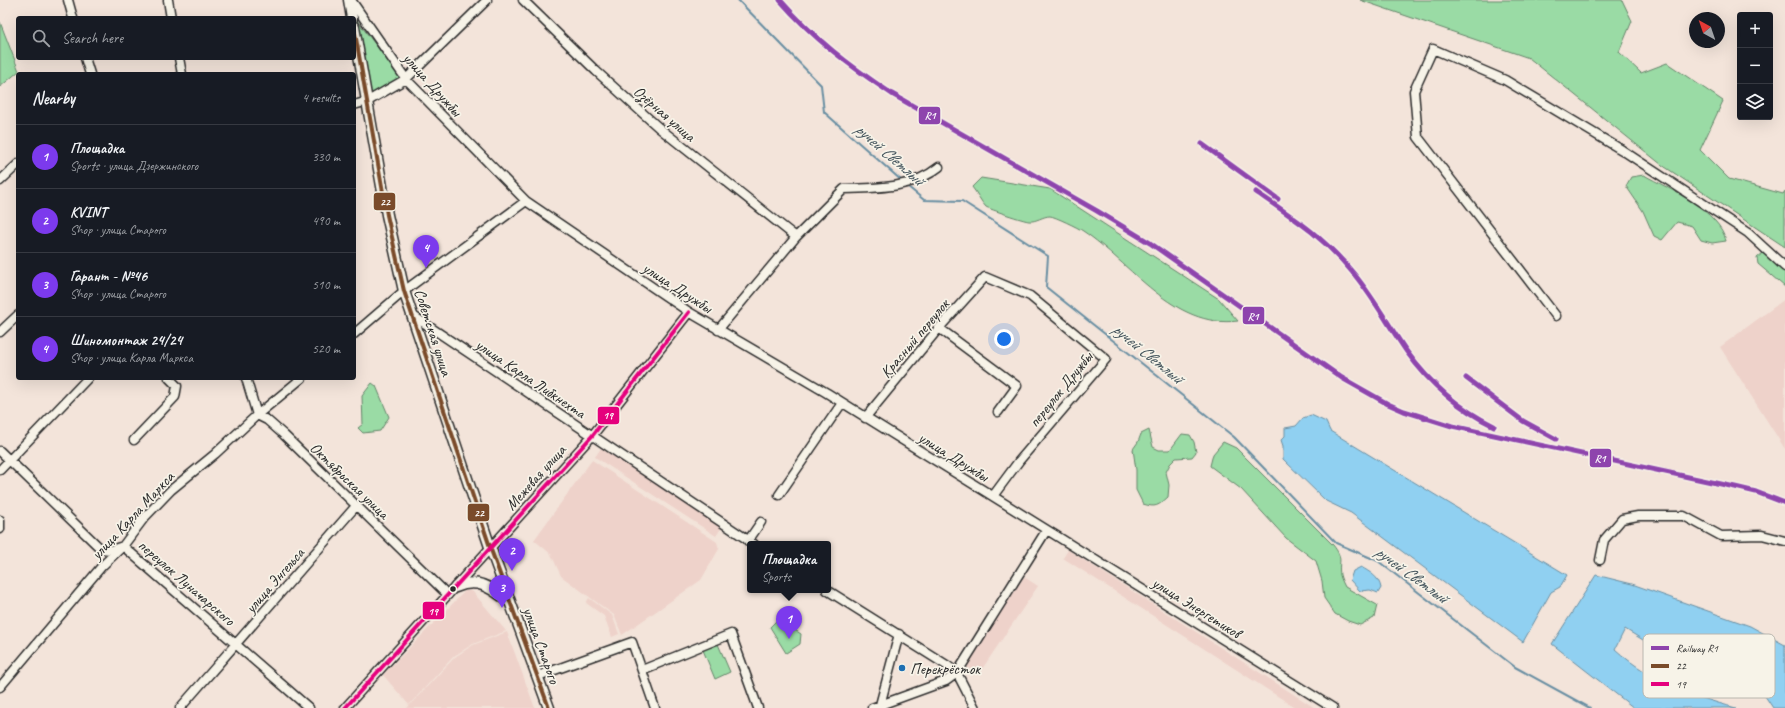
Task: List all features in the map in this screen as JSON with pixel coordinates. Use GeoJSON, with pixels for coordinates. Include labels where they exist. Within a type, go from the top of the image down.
{"type":"FeatureCollection","features":[{"type":"Feature","properties":{"kind":"street"},"geometry":{"type":"LineString","coordinates":[[68,0],[72,16]]}},
{"type":"Feature","properties":{"kind":"street"},"geometry":{"type":"LineString","coordinates":[[168,0],[171,16]]}},
{"type":"Feature","properties":{"kind":"street"},"geometry":{"type":"LineString","coordinates":[[350,0],[352,16]]}},
{"type":"Feature","properties":{"kind":"street","name":"улица Дружбы"},"geometry":{"type":"LineString","coordinates":[[350,0],[406,79],[526,201],[689,312],[842,403],[993,496],[1046,531]]}},
{"type":"Feature","properties":{"kind":"street"},"geometry":{"type":"LineString","coordinates":[[356,105],[368,102],[406,79],[487,0]]}},
{"type":"Feature","properties":{"kind":"street","name":"Озёрная улица"},"geometry":{"type":"LineString","coordinates":[[523,0],[596,71],[658,127],[796,237]]}},
{"type":"Feature","properties":{"kind":"street","name":"Советская улица"},"geometry":{"type":"LineString","coordinates":[[356,38],[387,215],[404,291],[490,547]]}},
{"type":"Feature","properties":{"kind":"street"},"geometry":{"type":"LineString","coordinates":[[1556,316],[1418,137],[1414,91],[1433,48],[1505,80],[1622,150],[1748,233],[1785,267]]}},
{"type":"Feature","properties":{"kind":"street"},"geometry":{"type":"LineString","coordinates":[[86,60],[89,72]]}},
{"type":"Feature","properties":{"kind":"street"},"geometry":{"type":"LineString","coordinates":[[179,60],[182,72]]}},
{"type":"Feature","properties":{"kind":"street"},"geometry":{"type":"LineString","coordinates":[[0,181],[16,166]]}},
{"type":"Feature","properties":{"kind":"street"},"geometry":{"type":"LineString","coordinates":[[718,330],[796,237],[844,189],[878,188],[899,185],[928,176],[939,167]]}},
{"type":"Feature","properties":{"kind":"street"},"geometry":{"type":"LineString","coordinates":[[356,332],[404,291],[526,201]]}},
{"type":"Feature","properties":{"kind":"street","name":"Красный переулок"},"geometry":{"type":"LineString","coordinates":[[866,418],[939,328],[985,277]]}},
{"type":"Feature","properties":{"kind":"street","name":"переулок Дружбы"},"geometry":{"type":"LineString","coordinates":[[985,277],[1030,296],[1106,359],[1019,460],[993,496]]}},
{"type":"Feature","properties":{"kind":"street","name":"Межевая улица"},"geometry":{"type":"LineString","coordinates":[[345,708],[592,436],[689,312]]}},
{"type":"Feature","properties":{"kind":"street","name":"улица Карла Либкнехта"},"geometry":{"type":"LineString","coordinates":[[412,315],[750,541]]}},
{"type":"Feature","properties":{"kind":"street"},"geometry":{"type":"LineString","coordinates":[[0,332],[16,317]]}},
{"type":"Feature","properties":{"kind":"street"},"geometry":{"type":"LineString","coordinates":[[939,328],[1017,386],[998,412]]}},
{"type":"Feature","properties":{"kind":"street"},"geometry":{"type":"LineString","coordinates":[[0,470],[86,380]]}},
{"type":"Feature","properties":{"kind":"street"},"geometry":{"type":"LineString","coordinates":[[134,440],[174,397],[177,386],[171,380]]}},
{"type":"Feature","properties":{"kind":"street"},"geometry":{"type":"LineString","coordinates":[[247,380],[257,415]]}},
{"type":"Feature","properties":{"kind":"street","name":"улица Карла Маркса"},"geometry":{"type":"LineString","coordinates":[[0,687],[102,566],[123,546],[144,518],[171,490],[215,454],[257,415],[300,380]]}},
{"type":"Feature","properties":{"kind":"street"},"geometry":{"type":"LineString","coordinates":[[779,495],[842,403]]}},
{"type":"Feature","properties":{"kind":"street","name":"Октябрьская улица"},"geometry":{"type":"LineString","coordinates":[[257,415],[266,420],[284,435],[448,595]]}},
{"type":"Feature","properties":{"kind":"street"},"geometry":{"type":"LineString","coordinates":[[0,451],[10,459],[101,549],[104,559],[102,566]]}},
{"type":"Feature","properties":{"kind":"street","name":"улица Энгельса"},"geometry":{"type":"LineString","coordinates":[[180,708],[356,506]]}},
{"type":"Feature","properties":{"kind":"street"},"geometry":{"type":"LineString","coordinates":[[1600,560],[1604,540],[1622,519],[1638,516],[1684,516],[1721,536],[1758,534],[1785,541]]}},
{"type":"Feature","properties":{"kind":"street"},"geometry":{"type":"LineString","coordinates":[[0,520],[0,529]]}},
{"type":"Feature","properties":{"kind":"street"},"geometry":{"type":"LineString","coordinates":[[752,541],[761,522]]}},
{"type":"Feature","properties":{"kind":"street"},"geometry":{"type":"LineString","coordinates":[[872,708],[881,706],[940,683],[957,674],[1046,531]]}},
{"type":"Feature","properties":{"kind":"street","name":"улица Энергетиков"},"geometry":{"type":"LineString","coordinates":[[1046,531],[1112,570],[1333,708]]}},
{"type":"Feature","properties":{"kind":"street","name":"переулок Луначарского"},"geometry":{"type":"LineString","coordinates":[[101,549],[111,550],[123,546],[309,708]]}},
{"type":"Feature","properties":{"kind":"street","name":"улица Старого"},"geometry":{"type":"LineString","coordinates":[[490,547],[550,708]]}},
{"type":"Feature","properties":{"kind":"street"},"geometry":{"type":"LineString","coordinates":[[456,586],[466,582],[476,582],[491,588],[510,602]]}},
{"type":"Feature","properties":{"kind":"street"},"geometry":{"type":"LineString","coordinates":[[831,592],[948,666],[957,674],[975,708]]}},
{"type":"Feature","properties":{"kind":"street"},"geometry":{"type":"LineString","coordinates":[[642,670],[731,634],[758,708]]}},
{"type":"Feature","properties":{"kind":"street"},"geometry":{"type":"LineString","coordinates":[[881,706],[898,634]]}},
{"type":"Feature","properties":{"kind":"street"},"geometry":{"type":"LineString","coordinates":[[538,676],[632,642],[655,708]]}},
{"type":"Feature","properties":{"kind":"shaded area"},"geometry":{"type":"Polygon","coordinates":[[[1785,299],[1785,449],[1720,347],[1785,299]]]}},
{"type":"Feature","properties":{"kind":"shaded area"},"geometry":{"type":"Polygon","coordinates":[[[601,448],[722,527],[716,536],[595,457],[601,448]]]}},
{"type":"Feature","properties":{"kind":"shaded area"},"geometry":{"type":"Polygon","coordinates":[[[592,460],[717,542],[719,549],[701,580],[622,635],[614,615],[561,576],[551,554],[534,540],[592,460]]]}},
{"type":"Feature","properties":{"kind":"shaded area"},"geometry":{"type":"Polygon","coordinates":[[[1068,550],[1315,708],[1296,708],[1063,558],[1068,550]]]}},
{"type":"Feature","properties":{"kind":"shaded area"},"geometry":{"type":"Polygon","coordinates":[[[1024,577],[1038,586],[978,675],[964,665],[1024,577]]]}},
{"type":"Feature","properties":{"kind":"shaded area"},"geometry":{"type":"Polygon","coordinates":[[[465,591],[472,591],[506,631],[473,644],[454,656],[409,705],[383,675],[465,591]]]}},
{"type":"Feature","properties":{"kind":"shaded area"},"geometry":{"type":"Polygon","coordinates":[[[589,598],[612,615],[619,634],[612,637],[604,616],[586,603],[589,598]]]}},
{"type":"Feature","properties":{"kind":"shaded area"},"geometry":{"type":"Polygon","coordinates":[[[507,632],[535,708],[407,708],[455,657],[473,645],[507,632]]]}},
{"type":"Feature","properties":{"kind":"green space"},"geometry":{"type":"Polygon","coordinates":[[[1360,0],[1622,0],[1632,21],[1619,52],[1641,73],[1667,63],[1723,101],[1700,150],[1729,179],[1783,194],[1785,191],[1785,247],[1662,165],[1529,58],[1360,0]]]}},
{"type":"Feature","properties":{"kind":"green space"},"geometry":{"type":"Polygon","coordinates":[[[357,20],[401,79],[371,96],[357,20]]]}},
{"type":"Feature","properties":{"kind":"green space"},"geometry":{"type":"Polygon","coordinates":[[[0,22],[19,71],[0,87],[0,22]]]}},
{"type":"Feature","properties":{"kind":"green space"},"geometry":{"type":"Polygon","coordinates":[[[1644,175],[1679,194],[1704,211],[1722,230],[1726,241],[1712,243],[1701,240],[1692,226],[1677,222],[1662,240],[1654,236],[1643,211],[1626,186],[1631,177],[1644,175]]]}},
{"type":"Feature","properties":{"kind":"green space"},"geometry":{"type":"Polygon","coordinates":[[[981,178],[1050,189],[1219,299],[1238,321],[1215,321],[1193,315],[1173,304],[1136,276],[1101,244],[1083,231],[1066,222],[1050,216],[1034,221],[1026,220],[986,207],[972,187],[981,178]]]}},
{"type":"Feature","properties":{"kind":"green space"},"geometry":{"type":"Polygon","coordinates":[[[1764,252],[1785,271],[1785,287],[1758,264],[1757,258],[1764,252]]]}},
{"type":"Feature","properties":{"kind":"green space"},"geometry":{"type":"Polygon","coordinates":[[[372,383],[376,386],[389,417],[380,431],[363,433],[358,428],[363,424],[362,396],[372,383]]]}},
{"type":"Feature","properties":{"kind":"green space"},"geometry":{"type":"Polygon","coordinates":[[[1149,430],[1153,447],[1159,450],[1170,450],[1182,434],[1190,435],[1194,442],[1196,452],[1192,457],[1176,458],[1170,464],[1166,472],[1169,485],[1168,497],[1154,506],[1143,504],[1136,490],[1136,470],[1133,449],[1141,434],[1149,430]]]}},
{"type":"Feature","properties":{"kind":"green space"},"geometry":{"type":"Polygon","coordinates":[[[1223,442],[1236,448],[1333,545],[1340,557],[1341,580],[1345,587],[1377,605],[1374,618],[1360,625],[1335,614],[1324,598],[1322,581],[1316,561],[1286,538],[1241,489],[1210,466],[1213,454],[1223,442]]]}},
{"type":"Feature","properties":{"kind":"green space"},"geometry":{"type":"Polygon","coordinates":[[[778,619],[801,634],[800,644],[786,653],[770,627],[778,619]]]}},
{"type":"Feature","properties":{"kind":"green space"},"geometry":{"type":"Polygon","coordinates":[[[718,644],[730,672],[715,679],[703,650],[718,644]]]}},
{"type":"Feature","properties":{"kind":"water"},"geometry":{"type":"Polygon","coordinates":[[[1311,415],[1326,422],[1330,431],[1567,575],[1560,587],[1551,592],[1523,642],[1351,513],[1326,501],[1283,459],[1283,446],[1281,440],[1285,436],[1285,428],[1296,426],[1303,418],[1311,415]]]}},
{"type":"Feature","properties":{"kind":"water"},"geometry":{"type":"Polygon","coordinates":[[[1361,567],[1371,573],[1380,584],[1381,588],[1378,593],[1370,590],[1360,591],[1350,580],[1353,571],[1361,567]]]}},
{"type":"Feature","properties":{"kind":"water"},"geometry":{"type":"Polygon","coordinates":[[[1596,575],[1632,584],[1750,626],[1765,634],[1643,634],[1643,640],[1625,629],[1615,649],[1643,671],[1643,698],[1703,698],[1736,708],[1634,708],[1552,644],[1596,575]]]}},
{"type":"Feature","properties":{"kind":"water"},"geometry":{"type":"Polygon","coordinates":[[[1775,640],[1785,645],[1785,708],[1773,708],[1766,698],[1775,698],[1775,640]]]}},
{"type":"Feature","properties":{"kind":"waterway","name":"ручей Светлый"},"geometry":{"type":"LineString","coordinates":[[738,0],[821,85],[824,112],[902,181]]}},
{"type":"Feature","properties":{"kind":"waterway","name":"ручей Светлый"},"geometry":{"type":"LineString","coordinates":[[907,186],[924,200],[962,201],[1048,256],[1046,287],[1234,437],[1336,543],[1378,561],[1515,667],[1590,708]]}},
{"type":"Feature","properties":{"kind":"rail line","name":"R1"},"geometry":{"type":"LineString","coordinates":[[780,0],[806,27],[833,51],[892,94],[1097,211],[1150,243],[1342,378],[1388,404],[1404,411],[1452,426],[1735,487],[1756,492],[1785,503]]}},
{"type":"Feature","properties":{"kind":"rail line","name":"R1"},"geometry":{"type":"LineString","coordinates":[[1202,144],[1278,199]]}},
{"type":"Feature","properties":{"kind":"rail line","name":"R1"},"geometry":{"type":"LineString","coordinates":[[1256,192],[1308,229],[1343,261],[1375,302],[1407,352],[1435,385],[1457,404],[1494,426]]}},
{"type":"Feature","properties":{"kind":"rail line","name":"R1"},"geometry":{"type":"LineString","coordinates":[[1466,378],[1523,421],[1556,439]]}},
{"type":"Feature","properties":{"kind":"transit line","name":"22"},"geometry":{"type":"LineString","coordinates":[[356,38],[387,215],[404,291],[490,547],[549,708]]}},
{"type":"Feature","properties":{"kind":"transit line","name":"19"},"geometry":{"type":"LineString","coordinates":[[345,708],[592,436],[689,312]]}},
{"type":"Feature","properties":{"kind":"place","name":"Шиномонтаж 24/24"},"geometry":{"type":"Point","coordinates":[426,268]}},
{"type":"Feature","properties":{"kind":"place","name":"KVINT"},"geometry":{"type":"Point","coordinates":[512,571]}},
{"type":"Feature","properties":{"kind":"place","name":"Гарант - №46"},"geometry":{"type":"Point","coordinates":[502,608]}},
{"type":"Feature","properties":{"kind":"place","name":"Площадка"},"geometry":{"type":"Point","coordinates":[789,639]}},
{"type":"Feature","properties":{"kind":"place","name":"Перекрёсток"},"geometry":{"type":"Point","coordinates":[902,668]}}]}
